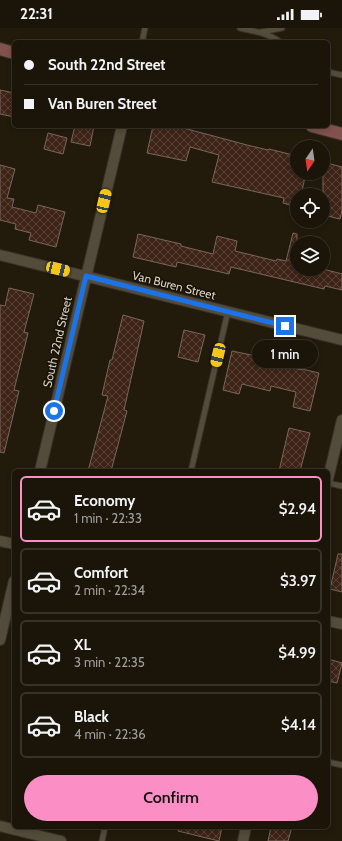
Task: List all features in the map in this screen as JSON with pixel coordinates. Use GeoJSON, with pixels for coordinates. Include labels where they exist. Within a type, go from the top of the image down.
{"type":"FeatureCollection","features":[{"type":"Feature","properties":{"kind":"street"},"geometry":{"type":"LineString","coordinates":[[0,49],[12,52]]}},
{"type":"Feature","properties":{"kind":"street","name":"South 22nd Street"},"geometry":{"type":"LineString","coordinates":[[40,469],[122,128]]}},
{"type":"Feature","properties":{"kind":"street"},"geometry":{"type":"LineString","coordinates":[[320,128],[342,134]]}},
{"type":"Feature","properties":{"kind":"street","name":"Van Buren Street"},"geometry":{"type":"LineString","coordinates":[[0,255],[342,340]]}},
{"type":"Feature","properties":{"kind":"street"},"geometry":{"type":"LineString","coordinates":[[330,471],[342,420]]}},
{"type":"Feature","properties":{"kind":"street"},"geometry":{"type":"LineString","coordinates":[[0,540],[12,543]]}},
{"type":"Feature","properties":{"kind":"street"},"geometry":{"type":"LineString","coordinates":[[0,640],[12,589]]}},
{"type":"Feature","properties":{"kind":"street"},"geometry":{"type":"LineString","coordinates":[[330,621],[342,624]]}},
{"type":"Feature","properties":{"kind":"street"},"geometry":{"type":"LineString","coordinates":[[0,826],[12,829]]}},
{"type":"Feature","properties":{"kind":"street"},"geometry":{"type":"LineString","coordinates":[[12,829],[61,841]]}},
{"type":"Feature","properties":{"kind":"street"},"geometry":{"type":"LineString","coordinates":[[243,841],[246,829]]}},
{"type":"Feature","properties":{"kind":"lane"},"geometry":{"type":"LineString","coordinates":[[142,40],[145,28]]}},
{"type":"Feature","properties":{"kind":"lane"},"geometry":{"type":"LineString","coordinates":[[240,28],[274,37],[278,40]]}},
{"type":"Feature","properties":{"kind":"lane"},"geometry":{"type":"LineString","coordinates":[[256,32],[282,28]]}},
{"type":"Feature","properties":{"kind":"lane"},"geometry":{"type":"LineString","coordinates":[[330,72],[342,75]]}},
{"type":"Feature","properties":{"kind":"lane"},"geometry":{"type":"LineString","coordinates":[[191,469],[228,311]]}},
{"type":"Feature","properties":{"kind":"lane"},"geometry":{"type":"LineString","coordinates":[[330,483],[342,486]]}},
{"type":"Feature","properties":{"kind":"lane"},"geometry":{"type":"LineString","coordinates":[[330,762],[342,765]]}},
{"type":"Feature","properties":{"kind":"lane"},"geometry":{"type":"LineString","coordinates":[[102,841],[105,829]]}},
{"type":"Feature","properties":{"kind":"building"},"geometry":{"type":"Polygon","coordinates":[[[0,90],[12,93],[12,117],[0,114],[0,90]]]}},
{"type":"Feature","properties":{"kind":"building"},"geometry":{"type":"Polygon","coordinates":[[[74,128],[94,128],[90,146],[71,142],[74,128]]]}},
{"type":"Feature","properties":{"kind":"building"},"geometry":{"type":"Polygon","coordinates":[[[153,128],[183,128],[247,145],[290,154],[290,180],[304,180],[303,188],[290,188],[290,205],[283,203],[284,198],[212,182],[219,155],[190,147],[186,161],[147,153],[153,128]]]}},
{"type":"Feature","properties":{"kind":"building"},"geometry":{"type":"Polygon","coordinates":[[[48,133],[67,138],[63,154],[44,149],[48,133]]]}},
{"type":"Feature","properties":{"kind":"building"},"geometry":{"type":"Polygon","coordinates":[[[330,164],[342,167],[342,211],[340,219],[330,217],[330,188],[323,188],[323,180],[330,180],[330,164]]]}},
{"type":"Feature","properties":{"kind":"building"},"geometry":{"type":"Polygon","coordinates":[[[0,165],[15,169],[7,198],[14,199],[12,207],[36,213],[38,205],[65,212],[56,247],[29,240],[31,233],[15,229],[16,224],[0,220],[0,165]]]}},
{"type":"Feature","properties":{"kind":"building"},"geometry":{"type":"Polygon","coordinates":[[[293,233],[297,234],[297,236],[292,236],[293,233]]]}},
{"type":"Feature","properties":{"kind":"building"},"geometry":{"type":"Polygon","coordinates":[[[138,234],[181,244],[181,246],[213,254],[217,236],[237,241],[235,251],[276,261],[277,259],[286,261],[290,245],[290,276],[330,276],[330,271],[342,274],[342,290],[325,286],[324,289],[231,267],[229,274],[177,262],[176,267],[133,257],[138,234]]]}},
{"type":"Feature","properties":{"kind":"building"},"geometry":{"type":"Polygon","coordinates":[[[9,288],[34,294],[24,332],[28,333],[14,390],[19,391],[4,453],[0,452],[0,305],[5,306],[9,288]]]}},
{"type":"Feature","properties":{"kind":"building"},"geometry":{"type":"Polygon","coordinates":[[[123,315],[144,321],[124,410],[127,411],[112,469],[89,469],[108,396],[102,395],[110,360],[112,360],[123,315]]]}},
{"type":"Feature","properties":{"kind":"building"},"geometry":{"type":"Polygon","coordinates":[[[184,330],[205,335],[198,362],[178,357],[184,330]]]}},
{"type":"Feature","properties":{"kind":"building"},"geometry":{"type":"Polygon","coordinates":[[[232,351],[256,356],[255,359],[319,373],[310,411],[293,407],[296,392],[271,386],[270,391],[242,384],[239,394],[223,390],[232,351]]]}},
{"type":"Feature","properties":{"kind":"building"},"geometry":{"type":"Polygon","coordinates":[[[289,428],[310,433],[301,469],[279,469],[289,428]]]}},
{"type":"Feature","properties":{"kind":"building"},"geometry":{"type":"Polygon","coordinates":[[[338,554],[342,554],[342,592],[330,589],[338,554]]]}},
{"type":"Feature","properties":{"kind":"building"},"geometry":{"type":"Polygon","coordinates":[[[330,660],[342,663],[337,683],[330,681],[330,660]]]}},
{"type":"Feature","properties":{"kind":"building"},"geometry":{"type":"Polygon","coordinates":[[[178,829],[222,829],[219,841],[178,831],[178,829]]]}},
{"type":"Feature","properties":{"kind":"building"},"geometry":{"type":"Polygon","coordinates":[[[271,829],[291,829],[288,841],[268,841],[271,829]]]}},
{"type":"Feature","properties":{"kind":"route"},"geometry":{"type":"LineString","coordinates":[[54,411],[86,276],[285,326]]}}]}
